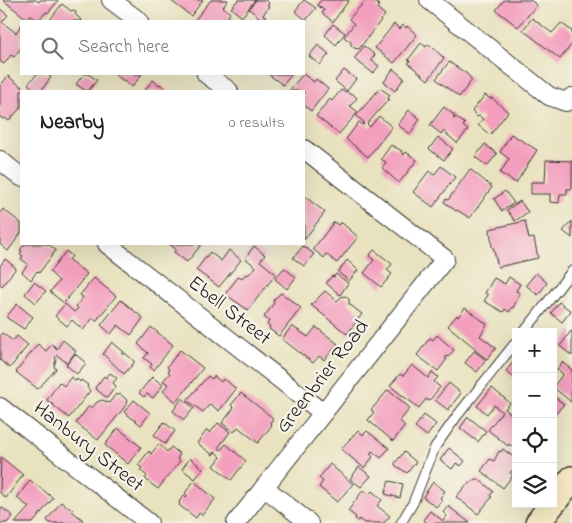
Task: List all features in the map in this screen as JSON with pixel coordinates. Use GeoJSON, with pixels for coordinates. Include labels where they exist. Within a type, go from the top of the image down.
{"type":"FeatureCollection","features":[{"type":"Feature","properties":{"kind":"main road"},"geometry":{"type":"LineString","coordinates":[[557,499],[572,480]]}},
{"type":"Feature","properties":{"kind":"main road"},"geometry":{"type":"LineString","coordinates":[[538,523],[550,508]]}},
{"type":"Feature","properties":{"kind":"street"},"geometry":{"type":"LineString","coordinates":[[111,0],[138,20]]}},
{"type":"Feature","properties":{"kind":"street"},"geometry":{"type":"LineString","coordinates":[[429,0],[549,96],[569,100]]}},
{"type":"Feature","properties":{"kind":"street"},"geometry":{"type":"LineString","coordinates":[[207,75],[228,90]]}},
{"type":"Feature","properties":{"kind":"street","name":"Greenbrier Road"},"geometry":{"type":"LineString","coordinates":[[236,523],[445,259],[305,150]]}},
{"type":"Feature","properties":{"kind":"street"},"geometry":{"type":"LineString","coordinates":[[0,160],[20,175]]}},
{"type":"Feature","properties":{"kind":"street","name":"Ebell Street"},"geometry":{"type":"LineString","coordinates":[[108,245],[323,413]]}},
{"type":"Feature","properties":{"kind":"street","name":"Hanbury Street"},"geometry":{"type":"LineString","coordinates":[[0,407],[149,523]]}},
{"type":"Feature","properties":{"kind":"street"},"geometry":{"type":"LineString","coordinates":[[264,488],[309,523]]}},
{"type":"Feature","properties":{"kind":"lane"},"geometry":{"type":"LineString","coordinates":[[527,328],[572,271]]}},
{"type":"Feature","properties":{"kind":"lane"},"geometry":{"type":"LineString","coordinates":[[401,523],[413,503],[435,447],[512,347]]}},
{"type":"Feature","properties":{"kind":"building"},"geometry":{"type":"Polygon","coordinates":[[[3,0],[58,1],[39,20],[30,15],[27,19],[3,0]]]}},
{"type":"Feature","properties":{"kind":"building"},"geometry":{"type":"Polygon","coordinates":[[[170,0],[203,0],[191,16],[170,0]]]}},
{"type":"Feature","properties":{"kind":"building"},"geometry":{"type":"Polygon","coordinates":[[[211,0],[228,0],[223,7],[230,13],[228,16],[233,20],[195,20],[211,0]]]}},
{"type":"Feature","properties":{"kind":"building"},"geometry":{"type":"Polygon","coordinates":[[[238,0],[255,0],[242,17],[231,8],[238,0]]]}},
{"type":"Feature","properties":{"kind":"building"},"geometry":{"type":"Polygon","coordinates":[[[256,0],[265,0],[269,3],[267,5],[269,6],[263,15],[270,20],[257,20],[259,17],[249,9],[256,0]]]}},
{"type":"Feature","properties":{"kind":"building"},"geometry":{"type":"Polygon","coordinates":[[[304,0],[316,8],[306,20],[295,11],[304,0]]]}},
{"type":"Feature","properties":{"kind":"building"},"geometry":{"type":"Polygon","coordinates":[[[321,0],[349,0],[333,22],[322,13],[324,10],[317,5],[321,0]]]}},
{"type":"Feature","properties":{"kind":"building"},"geometry":{"type":"Polygon","coordinates":[[[366,0],[372,0],[379,5],[377,8],[385,15],[359,49],[354,48],[351,42],[344,37],[354,24],[349,19],[366,0]]]}},
{"type":"Feature","properties":{"kind":"building"},"geometry":{"type":"Polygon","coordinates":[[[504,0],[530,0],[537,5],[518,27],[496,10],[504,0]]]}},
{"type":"Feature","properties":{"kind":"building"},"geometry":{"type":"Polygon","coordinates":[[[62,4],[71,11],[76,12],[75,14],[81,20],[50,20],[62,4]]]}},
{"type":"Feature","properties":{"kind":"building"},"geometry":{"type":"Polygon","coordinates":[[[0,9],[8,15],[2,22],[16,33],[20,27],[20,49],[14,57],[11,55],[4,64],[0,61],[0,9]]]}},
{"type":"Feature","properties":{"kind":"building"},"geometry":{"type":"Polygon","coordinates":[[[532,18],[552,33],[561,23],[572,31],[572,44],[560,59],[523,30],[532,18]]]}},
{"type":"Feature","properties":{"kind":"building"},"geometry":{"type":"Polygon","coordinates":[[[333,24],[345,33],[336,45],[325,35],[333,24]]]}},
{"type":"Feature","properties":{"kind":"building"},"geometry":{"type":"Polygon","coordinates":[[[394,24],[400,29],[403,25],[406,28],[407,26],[417,35],[394,63],[375,48],[394,24]]]}},
{"type":"Feature","properties":{"kind":"building"},"geometry":{"type":"Polygon","coordinates":[[[421,43],[426,47],[430,45],[444,58],[428,80],[408,63],[410,61],[408,60],[421,43]]]}},
{"type":"Feature","properties":{"kind":"building"},"geometry":{"type":"Polygon","coordinates":[[[318,45],[329,54],[320,65],[309,56],[318,45]]]}},
{"type":"Feature","properties":{"kind":"building"},"geometry":{"type":"Polygon","coordinates":[[[364,46],[375,55],[371,60],[379,66],[373,73],[354,59],[364,46]]]}},
{"type":"Feature","properties":{"kind":"building"},"geometry":{"type":"Polygon","coordinates":[[[449,62],[467,74],[472,80],[459,97],[436,79],[449,62]]]}},
{"type":"Feature","properties":{"kind":"building"},"geometry":{"type":"Polygon","coordinates":[[[393,69],[404,78],[395,91],[384,82],[393,69]]]}},
{"type":"Feature","properties":{"kind":"building"},"geometry":{"type":"Polygon","coordinates":[[[344,70],[356,79],[347,91],[335,81],[344,70]]]}},
{"type":"Feature","properties":{"kind":"building"},"geometry":{"type":"Polygon","coordinates":[[[36,75],[48,75],[51,77],[42,90],[35,90],[28,84],[36,75]]]}},
{"type":"Feature","properties":{"kind":"building"},"geometry":{"type":"Polygon","coordinates":[[[83,75],[90,75],[97,80],[89,90],[85,90],[76,84],[83,75]]]}},
{"type":"Feature","properties":{"kind":"building"},"geometry":{"type":"Polygon","coordinates":[[[115,75],[141,75],[132,87],[115,75]]]}},
{"type":"Feature","properties":{"kind":"building"},"geometry":{"type":"Polygon","coordinates":[[[269,75],[291,75],[283,85],[269,75]]]}},
{"type":"Feature","properties":{"kind":"building"},"geometry":{"type":"Polygon","coordinates":[[[302,75],[314,82],[316,79],[328,89],[311,111],[305,106],[305,90],[290,90],[302,75]]]}},
{"type":"Feature","properties":{"kind":"building"},"geometry":{"type":"Polygon","coordinates":[[[8,76],[26,90],[20,90],[20,108],[9,121],[0,117],[0,86],[8,76]]]}},
{"type":"Feature","properties":{"kind":"building"},"geometry":{"type":"Polygon","coordinates":[[[153,80],[167,90],[145,90],[153,80]]]}},
{"type":"Feature","properties":{"kind":"building"},"geometry":{"type":"Polygon","coordinates":[[[380,88],[390,95],[389,99],[367,124],[370,127],[379,116],[392,127],[368,157],[346,139],[359,122],[363,125],[364,122],[356,116],[380,88]]]}},
{"type":"Feature","properties":{"kind":"building"},"geometry":{"type":"Polygon","coordinates":[[[341,90],[351,95],[352,93],[357,98],[350,106],[358,112],[339,134],[316,116],[330,99],[332,101],[341,90]]]}},
{"type":"Feature","properties":{"kind":"building"},"geometry":{"type":"Polygon","coordinates":[[[485,95],[492,98],[508,112],[490,135],[478,125],[483,119],[479,116],[477,117],[472,111],[485,95]]]}},
{"type":"Feature","properties":{"kind":"building"},"geometry":{"type":"Polygon","coordinates":[[[444,107],[455,116],[454,119],[456,117],[465,124],[463,126],[468,130],[457,143],[443,131],[441,134],[430,125],[444,107]]]}},
{"type":"Feature","properties":{"kind":"building"},"geometry":{"type":"Polygon","coordinates":[[[409,110],[420,119],[410,134],[398,125],[409,110]]]}},
{"type":"Feature","properties":{"kind":"building"},"geometry":{"type":"Polygon","coordinates":[[[511,134],[537,150],[516,183],[500,173],[509,159],[500,152],[511,134]]]}},
{"type":"Feature","properties":{"kind":"building"},"geometry":{"type":"Polygon","coordinates":[[[438,137],[453,149],[444,160],[429,149],[438,137]]]}},
{"type":"Feature","properties":{"kind":"building"},"geometry":{"type":"Polygon","coordinates":[[[485,144],[497,154],[487,166],[475,157],[485,144]]]}},
{"type":"Feature","properties":{"kind":"building"},"geometry":{"type":"Polygon","coordinates":[[[391,145],[402,151],[404,155],[406,152],[417,160],[399,183],[382,168],[386,162],[381,159],[391,145]]]}},
{"type":"Feature","properties":{"kind":"building"},"geometry":{"type":"Polygon","coordinates":[[[546,160],[572,161],[572,189],[567,189],[567,194],[560,194],[559,203],[550,202],[550,194],[531,194],[531,182],[545,182],[546,160]]]}},
{"type":"Feature","properties":{"kind":"building"},"geometry":{"type":"Polygon","coordinates":[[[441,166],[455,177],[433,207],[413,192],[429,171],[434,175],[441,166]]]}},
{"type":"Feature","properties":{"kind":"building"},"geometry":{"type":"Polygon","coordinates":[[[470,169],[492,187],[470,218],[444,202],[446,199],[448,200],[470,169]]]}},
{"type":"Feature","properties":{"kind":"building"},"geometry":{"type":"Polygon","coordinates":[[[505,191],[514,203],[502,211],[494,199],[505,191]]]}},
{"type":"Feature","properties":{"kind":"building"},"geometry":{"type":"Polygon","coordinates":[[[305,197],[325,212],[305,239],[305,197]]]}},
{"type":"Feature","properties":{"kind":"building"},"geometry":{"type":"Polygon","coordinates":[[[520,201],[528,212],[515,221],[507,210],[520,201]]]}},
{"type":"Feature","properties":{"kind":"building"},"geometry":{"type":"Polygon","coordinates":[[[3,209],[20,222],[20,234],[8,251],[0,244],[0,213],[3,209]]]}},
{"type":"Feature","properties":{"kind":"building"},"geometry":{"type":"Polygon","coordinates":[[[525,221],[529,239],[534,238],[538,258],[498,267],[492,247],[490,229],[525,221]]]}},
{"type":"Feature","properties":{"kind":"building"},"geometry":{"type":"Polygon","coordinates":[[[572,221],[572,238],[563,231],[572,221]]]}},
{"type":"Feature","properties":{"kind":"building"},"geometry":{"type":"Polygon","coordinates":[[[334,222],[338,225],[342,223],[358,237],[337,263],[326,254],[324,258],[313,249],[334,222]]]}},
{"type":"Feature","properties":{"kind":"building"},"geometry":{"type":"Polygon","coordinates":[[[24,245],[49,245],[56,250],[39,273],[37,271],[31,280],[22,272],[28,264],[21,259],[23,256],[20,254],[22,251],[20,250],[24,245]]]}},
{"type":"Feature","properties":{"kind":"building"},"geometry":{"type":"Polygon","coordinates":[[[170,245],[201,245],[187,262],[174,252],[176,249],[170,245]]]}},
{"type":"Feature","properties":{"kind":"building"},"geometry":{"type":"Polygon","coordinates":[[[254,246],[265,255],[260,261],[276,274],[248,310],[225,294],[239,276],[242,278],[246,274],[248,275],[256,267],[245,258],[254,246]]]}},
{"type":"Feature","properties":{"kind":"building"},"geometry":{"type":"Polygon","coordinates":[[[303,246],[314,254],[304,266],[293,258],[303,246]]]}},
{"type":"Feature","properties":{"kind":"building"},"geometry":{"type":"Polygon","coordinates":[[[229,250],[241,260],[219,287],[196,270],[210,252],[221,261],[229,250]]]}},
{"type":"Feature","properties":{"kind":"building"},"geometry":{"type":"Polygon","coordinates":[[[374,250],[392,264],[387,270],[392,274],[381,287],[364,273],[374,260],[369,256],[374,250]]]}},
{"type":"Feature","properties":{"kind":"building"},"geometry":{"type":"Polygon","coordinates":[[[66,251],[72,256],[69,260],[87,274],[64,303],[50,292],[59,281],[50,272],[66,251]]]}},
{"type":"Feature","properties":{"kind":"building"},"geometry":{"type":"Polygon","coordinates":[[[5,259],[16,268],[2,286],[0,284],[0,266],[5,259]]]}},
{"type":"Feature","properties":{"kind":"building"},"geometry":{"type":"Polygon","coordinates":[[[347,260],[358,270],[349,281],[338,272],[347,260]]]}},
{"type":"Feature","properties":{"kind":"building"},"geometry":{"type":"Polygon","coordinates":[[[284,268],[296,277],[287,289],[275,279],[284,268]]]}},
{"type":"Feature","properties":{"kind":"building"},"geometry":{"type":"Polygon","coordinates":[[[536,273],[547,283],[538,295],[526,285],[536,273]]]}},
{"type":"Feature","properties":{"kind":"building"},"geometry":{"type":"Polygon","coordinates":[[[336,274],[348,283],[340,295],[326,283],[336,274]]]}},
{"type":"Feature","properties":{"kind":"building"},"geometry":{"type":"Polygon","coordinates":[[[509,277],[520,284],[516,291],[520,293],[513,308],[509,312],[505,309],[503,312],[484,301],[488,295],[485,293],[494,278],[505,284],[509,277]]]}},
{"type":"Feature","properties":{"kind":"building"},"geometry":{"type":"Polygon","coordinates":[[[94,278],[116,296],[96,321],[93,318],[83,330],[72,320],[67,326],[55,316],[65,304],[74,312],[83,297],[80,295],[94,278]]]}},
{"type":"Feature","properties":{"kind":"building"},"geometry":{"type":"Polygon","coordinates":[[[34,282],[46,291],[36,303],[25,294],[34,282]]]}},
{"type":"Feature","properties":{"kind":"building"},"geometry":{"type":"Polygon","coordinates":[[[325,291],[337,301],[345,296],[349,299],[349,304],[362,314],[347,334],[311,305],[325,291]]]}},
{"type":"Feature","properties":{"kind":"building"},"geometry":{"type":"Polygon","coordinates":[[[281,293],[301,308],[279,336],[269,329],[270,327],[267,325],[269,321],[264,317],[274,303],[273,300],[281,293]]]}},
{"type":"Feature","properties":{"kind":"building"},"geometry":{"type":"Polygon","coordinates":[[[121,300],[143,318],[131,335],[118,325],[111,334],[101,325],[121,300]]]}},
{"type":"Feature","properties":{"kind":"building"},"geometry":{"type":"Polygon","coordinates":[[[559,302],[571,311],[562,322],[551,313],[559,302]]]}},
{"type":"Feature","properties":{"kind":"building"},"geometry":{"type":"Polygon","coordinates":[[[17,304],[33,317],[24,329],[7,318],[17,304]]]}},
{"type":"Feature","properties":{"kind":"building"},"geometry":{"type":"Polygon","coordinates":[[[465,308],[487,324],[480,336],[496,348],[487,359],[448,326],[465,308]]]}},
{"type":"Feature","properties":{"kind":"building"},"geometry":{"type":"Polygon","coordinates":[[[292,326],[308,337],[316,327],[338,344],[324,360],[319,356],[313,363],[282,339],[292,326]]]}},
{"type":"Feature","properties":{"kind":"building"},"geometry":{"type":"Polygon","coordinates":[[[151,327],[173,345],[154,370],[150,367],[152,364],[144,358],[148,353],[138,344],[151,327]]]}},
{"type":"Feature","properties":{"kind":"building"},"geometry":{"type":"Polygon","coordinates":[[[572,332],[572,356],[560,346],[572,332]]]}},
{"type":"Feature","properties":{"kind":"building"},"geometry":{"type":"Polygon","coordinates":[[[2,333],[13,341],[17,336],[28,345],[10,368],[0,360],[0,335],[2,333]]]}},
{"type":"Feature","properties":{"kind":"building"},"geometry":{"type":"Polygon","coordinates":[[[437,335],[454,350],[445,358],[447,359],[438,371],[417,355],[429,339],[433,340],[437,335]]]}},
{"type":"Feature","properties":{"kind":"building"},"geometry":{"type":"Polygon","coordinates":[[[63,340],[76,351],[67,363],[57,355],[55,357],[54,367],[56,369],[38,389],[16,372],[38,344],[46,351],[52,344],[57,349],[63,340]]]}},
{"type":"Feature","properties":{"kind":"building"},"geometry":{"type":"Polygon","coordinates":[[[112,342],[124,352],[123,355],[125,353],[134,361],[124,374],[103,354],[112,342]]]}},
{"type":"Feature","properties":{"kind":"building"},"geometry":{"type":"Polygon","coordinates":[[[180,350],[203,368],[176,402],[163,391],[168,384],[163,381],[170,373],[167,367],[180,350]]]}},
{"type":"Feature","properties":{"kind":"building"},"geometry":{"type":"Polygon","coordinates":[[[474,351],[486,360],[477,372],[465,363],[474,351]]]}},
{"type":"Feature","properties":{"kind":"building"},"geometry":{"type":"Polygon","coordinates":[[[75,354],[86,363],[77,374],[66,365],[75,354]]]}},
{"type":"Feature","properties":{"kind":"building"},"geometry":{"type":"Polygon","coordinates":[[[562,362],[572,370],[571,402],[557,390],[557,382],[563,374],[557,369],[562,362]]]}},
{"type":"Feature","properties":{"kind":"building"},"geometry":{"type":"Polygon","coordinates":[[[512,364],[512,376],[506,371],[512,364]]]}},
{"type":"Feature","properties":{"kind":"building"},"geometry":{"type":"Polygon","coordinates":[[[412,365],[428,378],[432,372],[438,377],[434,382],[440,387],[429,401],[426,399],[419,408],[390,386],[400,374],[403,376],[412,365]]]}},
{"type":"Feature","properties":{"kind":"building"},"geometry":{"type":"Polygon","coordinates":[[[110,373],[117,378],[113,383],[116,386],[107,398],[95,388],[104,376],[106,378],[110,373]]]}},
{"type":"Feature","properties":{"kind":"building"},"geometry":{"type":"Polygon","coordinates":[[[208,376],[212,379],[214,376],[221,382],[223,379],[236,389],[219,411],[210,404],[203,412],[187,400],[208,376]]]}},
{"type":"Feature","properties":{"kind":"building"},"geometry":{"type":"Polygon","coordinates":[[[71,377],[76,381],[77,379],[80,382],[81,380],[88,385],[87,387],[90,391],[69,418],[47,400],[59,382],[64,386],[71,377]]]}},
{"type":"Feature","properties":{"kind":"building"},"geometry":{"type":"Polygon","coordinates":[[[152,377],[163,385],[153,398],[147,394],[144,397],[139,393],[152,377]]]}},
{"type":"Feature","properties":{"kind":"building"},"geometry":{"type":"Polygon","coordinates":[[[449,383],[461,393],[448,410],[435,400],[449,383]]]}},
{"type":"Feature","properties":{"kind":"building"},"geometry":{"type":"Polygon","coordinates":[[[492,388],[510,403],[505,409],[512,415],[512,446],[509,444],[508,446],[488,430],[502,412],[494,405],[487,414],[477,406],[492,388]]]}},
{"type":"Feature","properties":{"kind":"building"},"geometry":{"type":"Polygon","coordinates":[[[388,390],[410,408],[400,421],[405,426],[393,441],[368,420],[374,412],[371,410],[388,390]]]}},
{"type":"Feature","properties":{"kind":"building"},"geometry":{"type":"Polygon","coordinates":[[[241,393],[273,418],[270,423],[272,425],[258,443],[238,427],[234,432],[222,423],[234,408],[231,405],[241,393]]]}},
{"type":"Feature","properties":{"kind":"building"},"geometry":{"type":"Polygon","coordinates":[[[116,394],[118,396],[120,394],[127,400],[127,404],[98,440],[76,423],[89,406],[92,408],[97,402],[102,400],[109,403],[116,394]]]}},
{"type":"Feature","properties":{"kind":"building"},"geometry":{"type":"Polygon","coordinates":[[[182,398],[194,408],[184,420],[173,411],[182,398]]]}},
{"type":"Feature","properties":{"kind":"building"},"geometry":{"type":"Polygon","coordinates":[[[557,399],[564,404],[557,412],[557,399]]]}},
{"type":"Feature","properties":{"kind":"building"},"geometry":{"type":"Polygon","coordinates":[[[134,400],[150,413],[141,425],[124,412],[134,400]]]}},
{"type":"Feature","properties":{"kind":"building"},"geometry":{"type":"Polygon","coordinates":[[[424,415],[436,424],[427,436],[415,427],[424,415]]]}},
{"type":"Feature","properties":{"kind":"building"},"geometry":{"type":"Polygon","coordinates":[[[468,417],[486,431],[478,442],[460,428],[468,417]]]}},
{"type":"Feature","properties":{"kind":"building"},"geometry":{"type":"Polygon","coordinates":[[[164,422],[175,431],[165,444],[154,435],[164,422]]]}},
{"type":"Feature","properties":{"kind":"building"},"geometry":{"type":"Polygon","coordinates":[[[218,423],[230,432],[218,448],[221,450],[226,444],[246,461],[231,480],[214,466],[221,457],[215,452],[213,455],[197,443],[207,430],[210,433],[218,423]]]}},
{"type":"Feature","properties":{"kind":"building"},"geometry":{"type":"Polygon","coordinates":[[[118,428],[141,447],[128,464],[105,445],[118,428]]]}},
{"type":"Feature","properties":{"kind":"building"},"geometry":{"type":"Polygon","coordinates":[[[358,430],[363,435],[367,431],[389,448],[381,458],[372,451],[370,454],[373,457],[364,468],[341,449],[358,430]]]}},
{"type":"Feature","properties":{"kind":"building"},"geometry":{"type":"Polygon","coordinates":[[[159,444],[167,452],[171,447],[180,454],[177,459],[180,461],[158,489],[145,479],[147,476],[140,470],[142,468],[138,465],[149,451],[151,454],[159,444]]]}},
{"type":"Feature","properties":{"kind":"building"},"geometry":{"type":"Polygon","coordinates":[[[449,448],[465,461],[461,466],[456,463],[452,469],[440,460],[449,448]]]}},
{"type":"Feature","properties":{"kind":"building"},"geometry":{"type":"Polygon","coordinates":[[[503,449],[512,456],[512,471],[510,473],[512,476],[503,488],[481,471],[490,459],[494,461],[499,451],[501,452],[503,449]]]}},
{"type":"Feature","properties":{"kind":"building"},"geometry":{"type":"Polygon","coordinates":[[[404,452],[416,462],[407,473],[395,465],[404,452]]]}},
{"type":"Feature","properties":{"kind":"building"},"geometry":{"type":"Polygon","coordinates":[[[1,457],[23,475],[6,498],[0,493],[1,457]]]}},
{"type":"Feature","properties":{"kind":"building"},"geometry":{"type":"Polygon","coordinates":[[[190,458],[203,469],[195,479],[182,469],[190,458]]]}},
{"type":"Feature","properties":{"kind":"building"},"geometry":{"type":"Polygon","coordinates":[[[330,464],[353,484],[337,502],[319,487],[323,481],[319,478],[330,464]]]}},
{"type":"Feature","properties":{"kind":"building"},"geometry":{"type":"Polygon","coordinates":[[[359,467],[371,476],[361,487],[350,479],[359,467]]]}},
{"type":"Feature","properties":{"kind":"building"},"geometry":{"type":"Polygon","coordinates":[[[477,478],[493,491],[490,496],[492,497],[478,514],[456,497],[468,483],[470,484],[477,478]]]}},
{"type":"Feature","properties":{"kind":"building"},"geometry":{"type":"Polygon","coordinates":[[[30,480],[53,498],[33,523],[15,523],[29,507],[17,498],[30,480]]]}},
{"type":"Feature","properties":{"kind":"building"},"geometry":{"type":"Polygon","coordinates":[[[194,481],[215,499],[202,515],[199,513],[196,518],[179,505],[184,495],[186,497],[185,493],[194,481]]]}},
{"type":"Feature","properties":{"kind":"building"},"geometry":{"type":"Polygon","coordinates":[[[389,481],[403,484],[400,498],[385,494],[389,481]]]}},
{"type":"Feature","properties":{"kind":"building"},"geometry":{"type":"Polygon","coordinates":[[[433,482],[445,491],[440,498],[442,500],[436,507],[423,497],[433,482]]]}},
{"type":"Feature","properties":{"kind":"building"},"geometry":{"type":"Polygon","coordinates":[[[363,490],[369,494],[372,491],[382,500],[377,506],[390,516],[384,523],[364,523],[359,519],[358,521],[348,511],[363,490]]]}},
{"type":"Feature","properties":{"kind":"building"},"geometry":{"type":"Polygon","coordinates":[[[61,502],[83,520],[80,523],[50,523],[47,520],[61,502]]]}},
{"type":"Feature","properties":{"kind":"building"},"geometry":{"type":"Polygon","coordinates":[[[448,506],[470,523],[428,523],[423,520],[430,511],[443,521],[447,516],[443,512],[448,506]]]}},
{"type":"Feature","properties":{"kind":"building"},"geometry":{"type":"Polygon","coordinates":[[[1,507],[13,516],[7,523],[0,523],[1,507]]]}}]}
